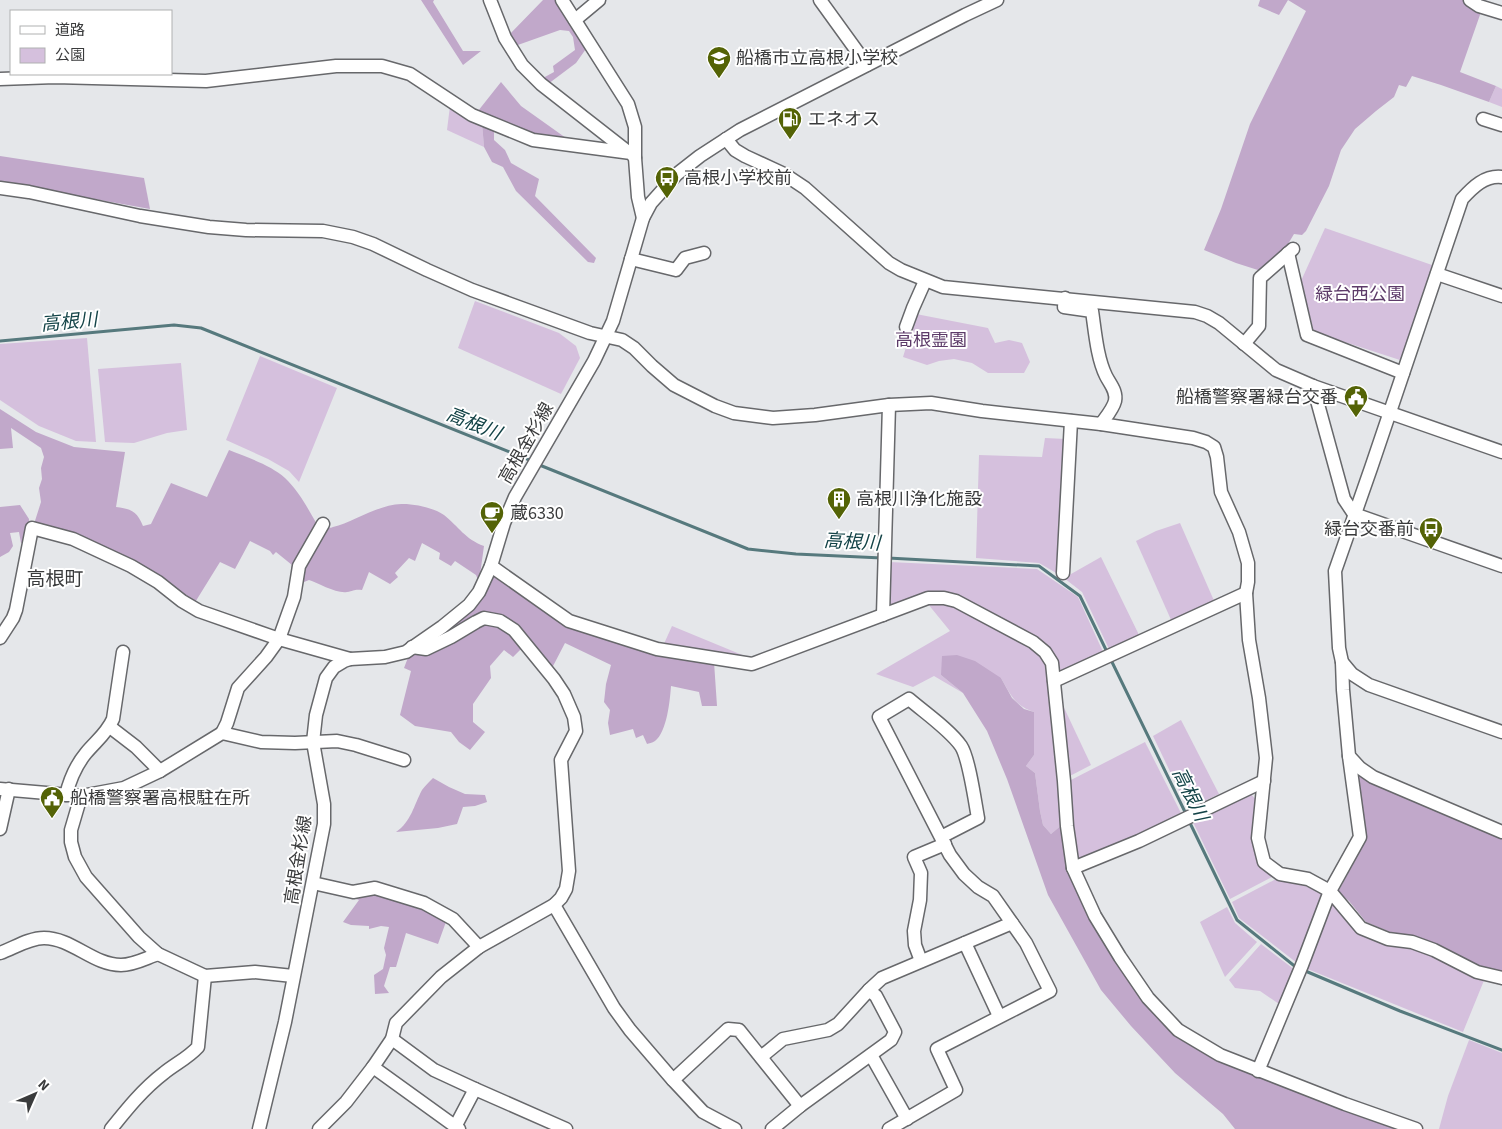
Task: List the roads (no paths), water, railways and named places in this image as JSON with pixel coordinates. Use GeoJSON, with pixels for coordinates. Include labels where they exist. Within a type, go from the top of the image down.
{"type":"FeatureCollection","features":[{"type":"Feature","properties":{"kind":"street"},"geometry":{"type":"LineString","coordinates":[[490,0],[505,38],[522,65],[541,84],[632,155]]}},
{"type":"Feature","properties":{"kind":"street"},"geometry":{"type":"LineString","coordinates":[[562,0],[628,104],[635,127],[632,155],[643,218]]}},
{"type":"Feature","properties":{"kind":"street"},"geometry":{"type":"LineString","coordinates":[[575,20],[599,0]]}},
{"type":"Feature","properties":{"kind":"street"},"geometry":{"type":"LineString","coordinates":[[820,0],[867,64]]}},
{"type":"Feature","properties":{"kind":"street","name":"高根金杉線"},"geometry":{"type":"LineString","coordinates":[[259,1129],[285,1022],[324,818],[322,786],[313,742],[316,715],[326,678],[334,667],[350,659],[386,657],[406,652],[469,605],[479,592],[515,497],[606,337],[613,320],[643,218],[652,202],[677,174],[726,139],[783,108],[997,0]]}},
{"type":"Feature","properties":{"kind":"street"},"geometry":{"type":"LineString","coordinates":[[1470,0],[1479,6],[1502,13]]}},
{"type":"Feature","properties":{"kind":"street"},"geometry":{"type":"LineString","coordinates":[[0,79],[55,77],[206,81],[336,66],[382,66],[410,74],[472,115],[533,140],[632,155]]}},
{"type":"Feature","properties":{"kind":"street"},"geometry":{"type":"LineString","coordinates":[[1483,119],[1502,125]]}},
{"type":"Feature","properties":{"kind":"street"},"geometry":{"type":"LineString","coordinates":[[726,139],[735,150],[784,174],[805,188],[889,263],[925,281],[943,287],[1195,312],[1220,323],[1276,370],[1313,386],[1502,452]]}},
{"type":"Feature","properties":{"kind":"street"},"geometry":{"type":"LineString","coordinates":[[1258,1071],[1330,891],[1360,837],[1349,756],[1334,570],[1462,199],[1485,179],[1502,177]]}},
{"type":"Feature","properties":{"kind":"street"},"geometry":{"type":"LineString","coordinates":[[0,188],[29,192],[140,216],[209,227],[246,230],[323,231],[353,237],[374,244],[472,290],[572,327],[622,340],[634,348],[674,385],[715,406],[734,413],[773,418],[815,415],[889,405],[931,403],[982,411],[1101,424],[1194,438],[1206,442],[1214,448],[1217,457],[1221,492],[1239,532],[1248,563],[1246,593],[1249,640],[1259,698],[1266,758],[1258,838],[1264,862],[1280,874],[1308,879],[1330,891],[1361,928],[1388,939],[1412,942],[1434,950],[1478,972],[1502,978]]}},
{"type":"Feature","properties":{"kind":"street"},"geometry":{"type":"LineString","coordinates":[[1244,344],[1259,326],[1260,278],[1291,250],[1306,335],[1403,373]]}},
{"type":"Feature","properties":{"kind":"street"},"geometry":{"type":"LineString","coordinates":[[631,259],[676,270],[685,258],[704,253]]}},
{"type":"Feature","properties":{"kind":"street"},"geometry":{"type":"LineString","coordinates":[[1437,274],[1502,296]]}},
{"type":"Feature","properties":{"kind":"street"},"geometry":{"type":"LineString","coordinates":[[906,327],[925,281]]}},
{"type":"Feature","properties":{"kind":"street"},"geometry":{"type":"LineString","coordinates":[[1065,298],[1064,307],[1092,312],[1102,364],[1113,388],[1115,400],[1111,410],[1101,424]]}},
{"type":"Feature","properties":{"kind":"street"},"geometry":{"type":"LineString","coordinates":[[1313,386],[1344,499],[1354,514],[1502,566]]}},
{"type":"Feature","properties":{"kind":"street"},"geometry":{"type":"LineString","coordinates":[[883,615],[889,405]]}},
{"type":"Feature","properties":{"kind":"street"},"geometry":{"type":"LineString","coordinates":[[1063,573],[1071,420]]}},
{"type":"Feature","properties":{"kind":"street"},"geometry":{"type":"LineString","coordinates":[[0,829],[4,789],[80,796],[124,788],[160,771],[222,733],[238,688],[266,657],[279,639],[294,597],[299,566],[323,524]]}},
{"type":"Feature","properties":{"kind":"street"},"geometry":{"type":"LineString","coordinates":[[0,638],[4,626],[13,618],[16,610],[32,528],[73,539],[131,566],[158,582],[182,601],[199,611],[279,639],[350,659]]}},
{"type":"Feature","properties":{"kind":"street"},"geometry":{"type":"LineString","coordinates":[[490,566],[569,621],[657,650],[752,664],[928,598],[944,598],[956,601],[1033,642],[1045,652],[1052,662],[1067,826],[1074,868],[1095,916],[1148,998],[1178,1030],[1220,1055],[1345,1104],[1416,1129]]}},
{"type":"Feature","properties":{"kind":"street"},"geometry":{"type":"LineString","coordinates":[[1054,681],[1246,593]]}},
{"type":"Feature","properties":{"kind":"street"},"geometry":{"type":"LineString","coordinates":[[320,1129],[346,1102],[373,1068],[392,1039],[396,1023],[418,999],[441,977],[479,947],[554,905],[566,889],[569,871],[561,760],[576,731],[574,717],[564,694],[514,630],[500,621],[484,618],[426,649],[412,647]]}},
{"type":"Feature","properties":{"kind":"street"},"geometry":{"type":"LineString","coordinates":[[66,795],[74,771],[86,753],[110,727],[114,719],[123,652]]}},
{"type":"Feature","properties":{"kind":"street"},"geometry":{"type":"LineString","coordinates":[[1342,662],[1352,674],[1369,685],[1502,732]]}},
{"type":"Feature","properties":{"kind":"street"},"geometry":{"type":"LineString","coordinates":[[889,1129],[956,1090],[937,1049],[999,1016],[1050,992],[1026,943],[993,896],[978,887],[964,874],[950,855],[943,840],[879,717],[909,700],[962,747],[978,818],[943,840],[914,857],[921,873],[920,900],[914,931],[915,944],[921,961]]}},
{"type":"Feature","properties":{"kind":"street"},"geometry":{"type":"LineString","coordinates":[[110,727],[136,747],[160,771]]}},
{"type":"Feature","properties":{"kind":"street"},"geometry":{"type":"LineString","coordinates":[[222,733],[261,742],[337,741],[404,760]]}},
{"type":"Feature","properties":{"kind":"street"},"geometry":{"type":"LineString","coordinates":[[1349,756],[1360,768],[1373,777],[1502,832]]}},
{"type":"Feature","properties":{"kind":"street"},"geometry":{"type":"LineString","coordinates":[[1074,868],[1140,841],[1264,781]]}},
{"type":"Feature","properties":{"kind":"street"},"geometry":{"type":"LineString","coordinates":[[80,796],[71,830],[71,842],[75,857],[86,877],[139,937],[158,954],[205,976],[254,972],[294,976]]}},
{"type":"Feature","properties":{"kind":"street"},"geometry":{"type":"LineString","coordinates":[[313,882],[353,892],[374,888],[424,903],[453,919],[479,947]]}},
{"type":"Feature","properties":{"kind":"street"},"geometry":{"type":"LineString","coordinates":[[554,905],[614,1008],[630,1030],[703,1112],[735,1129]]}},
{"type":"Feature","properties":{"kind":"street"},"geometry":{"type":"LineString","coordinates":[[761,1057],[783,1040],[828,1030],[838,1024],[882,978],[1012,923]]}},
{"type":"Feature","properties":{"kind":"street"},"geometry":{"type":"LineString","coordinates":[[0,953],[20,944],[43,938],[70,945],[111,964],[133,964],[158,954]]}},
{"type":"Feature","properties":{"kind":"street"},"geometry":{"type":"LineString","coordinates":[[965,943],[999,1016]]}},
{"type":"Feature","properties":{"kind":"street"},"geometry":{"type":"LineString","coordinates":[[110,1129],[140,1094],[164,1073],[193,1053],[198,1047],[205,976]]}},
{"type":"Feature","properties":{"kind":"street"},"geometry":{"type":"LineString","coordinates":[[772,1129],[800,1106],[891,1040],[894,1032],[876,996],[869,990]]}},
{"type":"Feature","properties":{"kind":"street"},"geometry":{"type":"LineString","coordinates":[[673,1080],[728,1029],[739,1030],[800,1106]]}},
{"type":"Feature","properties":{"kind":"street"},"geometry":{"type":"LineString","coordinates":[[392,1039],[434,1070],[566,1129]]}},
{"type":"Feature","properties":{"kind":"street"},"geometry":{"type":"LineString","coordinates":[[871,1055],[907,1119]]}},
{"type":"Feature","properties":{"kind":"street"},"geometry":{"type":"LineString","coordinates":[[373,1068],[457,1128],[475,1089]]}},
{"type":"Feature","properties":{"kind":"waterway","name":"高根川"},"geometry":{"type":"LineString","coordinates":[[0,341],[174,325],[201,328],[532,461]]}},
{"type":"Feature","properties":{"kind":"waterway","name":"高根川"},"geometry":{"type":"LineString","coordinates":[[537,464],[748,549],[796,554],[882,558]]}},
{"type":"Feature","properties":{"kind":"waterway","name":"高根川"},"geometry":{"type":"LineString","coordinates":[[888,558],[1039,566],[1080,596],[1108,654]]}},
{"type":"Feature","properties":{"kind":"waterway","name":"高根川"},"geometry":{"type":"LineString","coordinates":[[1111,660],[1187,816]]}},
{"type":"Feature","properties":{"kind":"waterway","name":"高根川"},"geometry":{"type":"LineString","coordinates":[[1189,821],[1237,920],[1297,968]]}},
{"type":"Feature","properties":{"kind":"waterway","name":"高根川"},"geometry":{"type":"LineString","coordinates":[[1303,970],[1400,1011],[1502,1050]]}},
{"type":"Feature","properties":{"kind":"place","name":"船橋市立高根小学校"},"geometry":{"type":"Point","coordinates":[719,79]}},
{"type":"Feature","properties":{"kind":"place","name":"エネオス"},"geometry":{"type":"Point","coordinates":[790,140]}},
{"type":"Feature","properties":{"kind":"place","name":"高根小学校前"},"geometry":{"type":"Point","coordinates":[667,199]}},
{"type":"Feature","properties":{"kind":"place","name":"船橋警察署緑台交番"},"geometry":{"type":"Point","coordinates":[1356,418]}},
{"type":"Feature","properties":{"kind":"place","name":"高根川浄化施設"},"geometry":{"type":"Point","coordinates":[839,520]}},
{"type":"Feature","properties":{"kind":"place","name":"蔵6330"},"geometry":{"type":"Point","coordinates":[492,534]}},
{"type":"Feature","properties":{"kind":"place","name":"緑台交番前"},"geometry":{"type":"Point","coordinates":[1431,550]}},
{"type":"Feature","properties":{"kind":"place","name":"船橋警察署高根駐在所"},"geometry":{"type":"Point","coordinates":[52,819]}},
{"type":"Feature","properties":{"kind":"district","name":"高根町"},"geometry":{"type":"Point","coordinates":[55,578]}},
{"type":"Feature","properties":{"kind":"park label","name":"緑台西公園"},"geometry":{"type":"Point","coordinates":[1360,294]}},
{"type":"Feature","properties":{"kind":"park label","name":"高根霊園"},"geometry":{"type":"Point","coordinates":[931,340]}}]}
